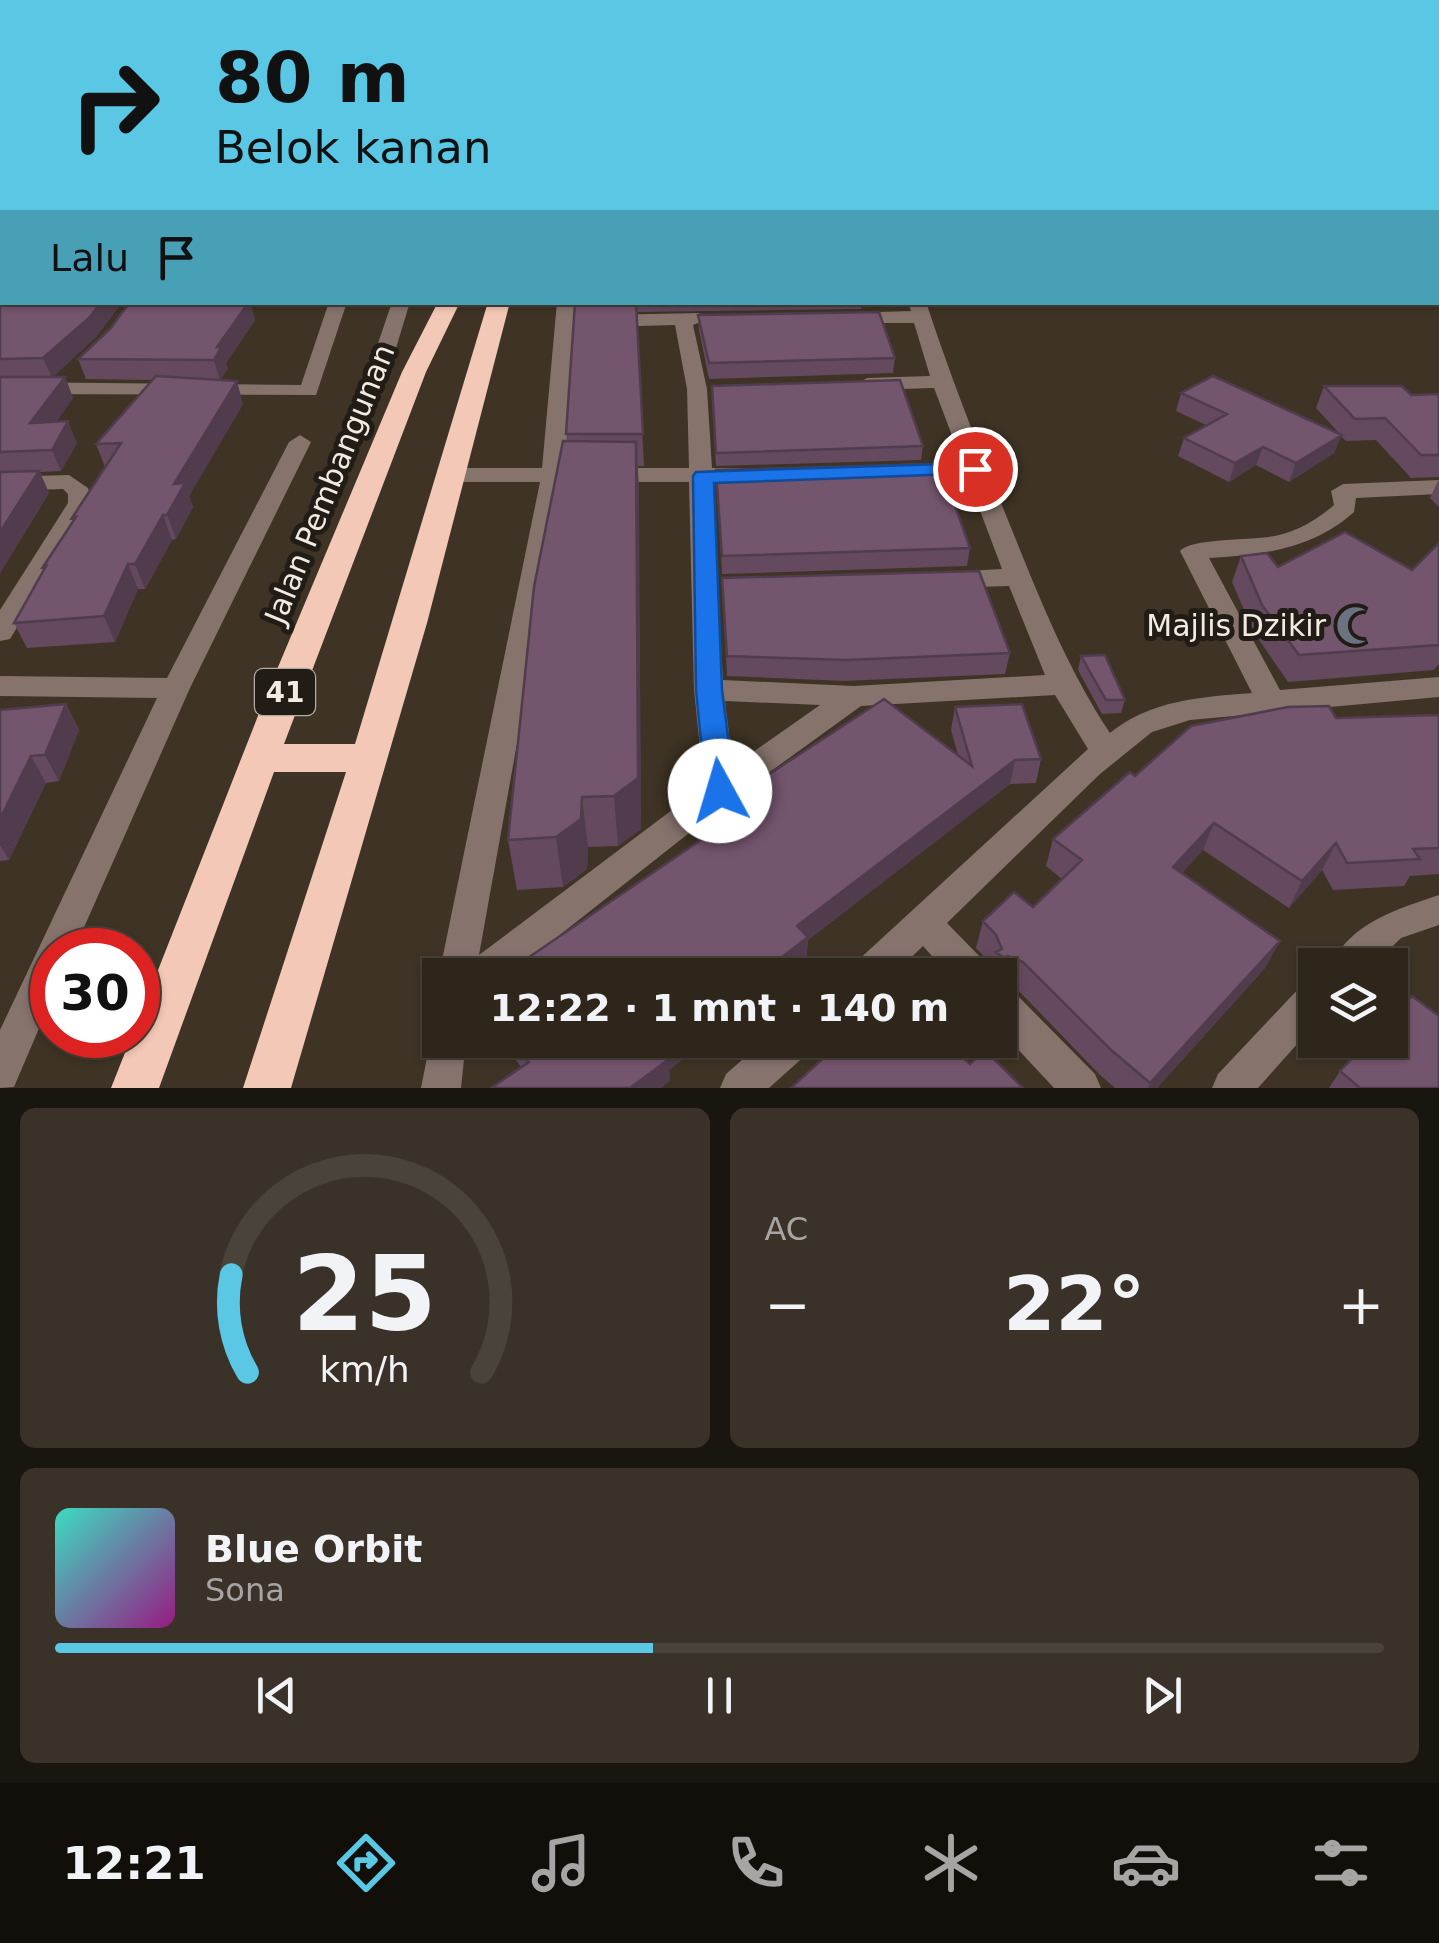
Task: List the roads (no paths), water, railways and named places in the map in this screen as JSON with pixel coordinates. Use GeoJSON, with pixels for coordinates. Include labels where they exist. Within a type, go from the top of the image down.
{"type":"FeatureCollection","features":[{"type":"Feature","properties":{"kind":"highway","name":"Jalan Pembangunan"},"geometry":{"type":"LineString","coordinates":[[136,1088],[405,364],[447,305]]}},
{"type":"Feature","properties":{"kind":"highway"},"geometry":{"type":"LineString","coordinates":[[266,1088],[454,476],[498,305]]}},
{"type":"Feature","properties":{"kind":"highway"},"geometry":{"type":"LineString","coordinates":[[260,758],[369,758]]}},
{"type":"Feature","properties":{"kind":"street"},"geometry":{"type":"LineString","coordinates":[[0,388],[309,391],[337,305]]}},
{"type":"Feature","properties":{"kind":"street"},"geometry":{"type":"LineString","coordinates":[[400,305],[405,364]]}},
{"type":"Feature","properties":{"kind":"street"},"geometry":{"type":"LineString","coordinates":[[822,318],[919,310],[975,469],[1063,684],[1106,752]]}},
{"type":"Feature","properties":{"kind":"street"},"geometry":{"type":"LineString","coordinates":[[460,958],[554,477],[565,312],[723,319]]}},
{"type":"Feature","properties":{"kind":"street"},"geometry":{"type":"LineString","coordinates":[[683,320],[706,389],[703,476],[716,587],[709,690],[720,791]]}},
{"type":"Feature","properties":{"kind":"street"},"geometry":{"type":"LineString","coordinates":[[58,389],[82,366]]}},
{"type":"Feature","properties":{"kind":"street"},"geometry":{"type":"LineString","coordinates":[[849,384],[942,382]]}},
{"type":"Feature","properties":{"kind":"street"},"geometry":{"type":"LineString","coordinates":[[66,928],[176,688],[300,442]]}},
{"type":"Feature","properties":{"kind":"street"},"geometry":{"type":"LineString","coordinates":[[878,472],[975,469]]}},
{"type":"Feature","properties":{"kind":"street"},"geometry":{"type":"LineString","coordinates":[[454,476],[781,474]]}},
{"type":"Feature","properties":{"kind":"street"},"geometry":{"type":"LineString","coordinates":[[0,484],[68,482],[80,493],[80,503],[0,632]]}},
{"type":"Feature","properties":{"kind":"street"},"geometry":{"type":"LineString","coordinates":[[1272,702],[1193,551],[1282,545],[1334,519],[1346,507],[1343,491],[1439,487]]}},
{"type":"Feature","properties":{"kind":"street"},"geometry":{"type":"LineString","coordinates":[[920,580],[1018,577]]}},
{"type":"Feature","properties":{"kind":"street"},"geometry":{"type":"LineString","coordinates":[[709,690],[854,696],[1063,684]]}},
{"type":"Feature","properties":{"kind":"street"},"geometry":{"type":"LineString","coordinates":[[0,686],[176,688]]}},
{"type":"Feature","properties":{"kind":"street"},"geometry":{"type":"LineString","coordinates":[[887,958],[1106,752],[1141,724],[1190,709],[1439,687]]}},
{"type":"Feature","properties":{"kind":"street"},"geometry":{"type":"LineString","coordinates":[[503,958],[720,791],[854,696]]}},
{"type":"Feature","properties":{"kind":"street"},"geometry":{"type":"LineString","coordinates":[[1366,948],[1389,927],[1439,910]]}},
{"type":"Feature","properties":{"kind":"street"},"geometry":{"type":"LineString","coordinates":[[925,924],[957,958]]}},
{"type":"Feature","properties":{"kind":"street"},"geometry":{"type":"LineString","coordinates":[[0,1072],[30,1006]]}},
{"type":"Feature","properties":{"kind":"street"},"geometry":{"type":"LineString","coordinates":[[1232,1088],[1298,1015]]}},
{"type":"Feature","properties":{"kind":"street"},"geometry":{"type":"LineString","coordinates":[[1017,1021],[1080,1088]]}},
{"type":"Feature","properties":{"kind":"street"},"geometry":{"type":"LineString","coordinates":[[440,1088],[444,1058]]}},
{"type":"Feature","properties":{"kind":"street"},"geometry":{"type":"LineString","coordinates":[[740,1088],[774,1058]]}},
{"type":"Feature","properties":{"kind":"place","name":"Majlis Dzikir"},"geometry":{"type":"Point","coordinates":[1356,626]}}]}
